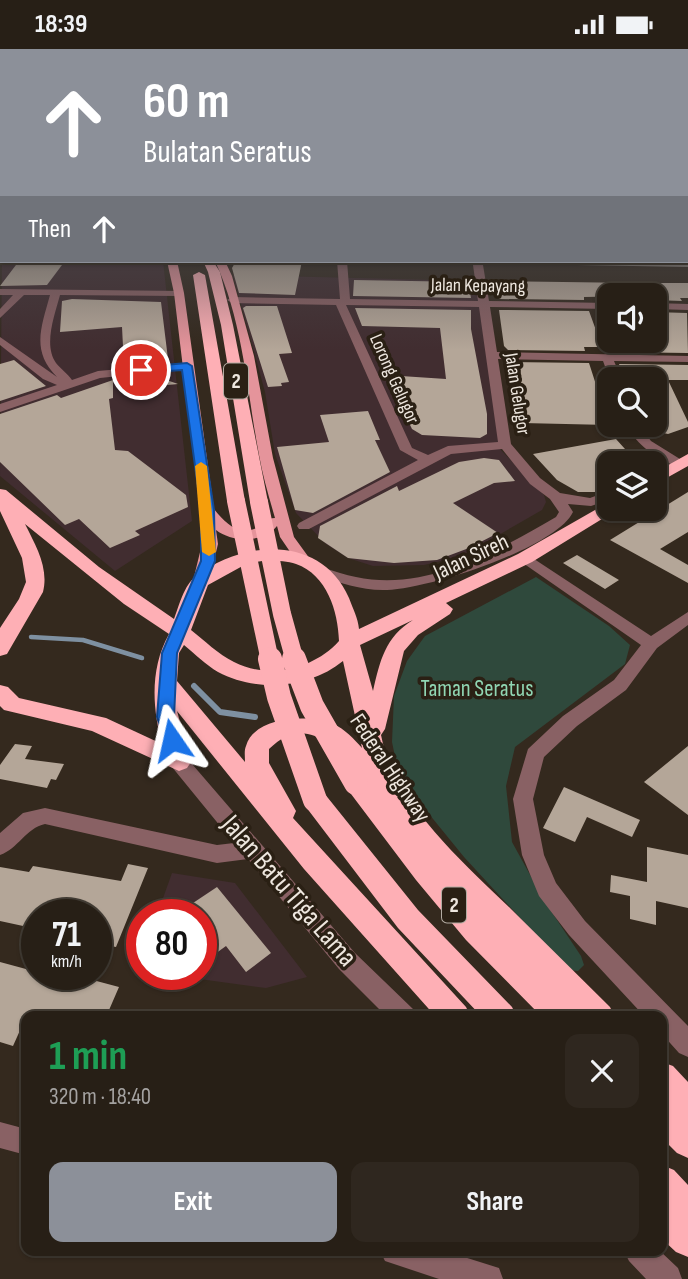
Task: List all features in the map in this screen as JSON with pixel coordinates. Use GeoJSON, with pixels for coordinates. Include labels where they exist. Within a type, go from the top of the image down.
{"type":"FeatureCollection","features":[{"type":"Feature","properties":{"kind":"highway","name":"2"},"geometry":{"type":"LineString","coordinates":[[195,263],[205,297],[236,501],[254,595],[279,697],[315,800],[408,919],[496,1011]]}},
{"type":"Feature","properties":{"kind":"highway","name":"2"},"geometry":{"type":"LineString","coordinates":[[209,263],[214,272],[266,494]]}},
{"type":"Feature","properties":{"kind":"highway"},"geometry":{"type":"LineString","coordinates":[[667,472],[684,462]]}},
{"type":"Feature","properties":{"kind":"highway","name":"Federal Highway"},"geometry":{"type":"LineString","coordinates":[[266,494],[281,602],[300,678],[330,739],[356,783],[411,854],[459,911],[557,1011]]}},
{"type":"Feature","properties":{"kind":"highway"},"geometry":{"type":"LineString","coordinates":[[1,495],[153,616],[180,632],[220,665],[244,674],[285,678],[315,670],[339,656],[349,642]]}},
{"type":"Feature","properties":{"kind":"highway"},"geometry":{"type":"LineString","coordinates":[[0,649],[34,589],[35,575],[33,560],[1,495]]}},
{"type":"Feature","properties":{"kind":"highway","name":"Jalan Sireh"},"geometry":{"type":"LineString","coordinates":[[349,642],[525,558],[597,514]]}},
{"type":"Feature","properties":{"kind":"highway"},"geometry":{"type":"LineString","coordinates":[[179,762],[166,717],[169,653],[201,580],[243,558],[269,554],[302,559],[324,573],[343,604],[371,741],[393,795]]}},
{"type":"Feature","properties":{"kind":"highway"},"geometry":{"type":"LineString","coordinates":[[371,741],[394,649],[411,630],[525,558]]}},
{"type":"Feature","properties":{"kind":"highway"},"geometry":{"type":"LineString","coordinates":[[166,682],[313,861],[450,1011]]}},
{"type":"Feature","properties":{"kind":"highway"},"geometry":{"type":"LineString","coordinates":[[0,693],[12,703],[98,724],[179,762]]}},
{"type":"Feature","properties":{"kind":"highway"},"geometry":{"type":"LineString","coordinates":[[313,861],[257,763],[257,746],[266,735],[305,725],[328,731],[393,795],[454,870],[594,1011]]}},
{"type":"Feature","properties":{"kind":"highway"},"geometry":{"type":"LineString","coordinates":[[667,1082],[688,1105]]}},
{"type":"Feature","properties":{"kind":"highway"},"geometry":{"type":"LineString","coordinates":[[667,1121],[688,1142]]}},
{"type":"Feature","properties":{"kind":"highway"},"geometry":{"type":"LineString","coordinates":[[667,1187],[688,1209]]}},
{"type":"Feature","properties":{"kind":"highway"},"geometry":{"type":"LineString","coordinates":[[667,1221],[688,1240]]}},
{"type":"Feature","properties":{"kind":"main road"},"geometry":{"type":"LineString","coordinates":[[172,263],[179,293],[207,510],[210,544],[208,561],[201,580]]}},
{"type":"Feature","properties":{"kind":"main road"},"geometry":{"type":"LineString","coordinates":[[207,510],[228,531],[238,534],[264,532],[273,521],[266,494],[266,458],[248,356],[227,276],[221,263]]}},
{"type":"Feature","properties":{"kind":"main road"},"geometry":{"type":"LineString","coordinates":[[266,494],[287,537],[302,559]]}},
{"type":"Feature","properties":{"kind":"street"},"geometry":{"type":"LineString","coordinates":[[342,263],[343,302]]}},
{"type":"Feature","properties":{"kind":"street","name":"Jalan Gelugor"},"geometry":{"type":"LineString","coordinates":[[476,263],[505,445],[535,481],[555,496]]}},
{"type":"Feature","properties":{"kind":"street"},"geometry":{"type":"LineString","coordinates":[[0,292],[179,293]]}},
{"type":"Feature","properties":{"kind":"street"},"geometry":{"type":"LineString","coordinates":[[0,315],[21,292]]}},
{"type":"Feature","properties":{"kind":"street"},"geometry":{"type":"LineString","coordinates":[[56,293],[46,345],[50,363],[64,374],[68,385]]}},
{"type":"Feature","properties":{"kind":"street","name":"Jalan Kepayang"},"geometry":{"type":"LineString","coordinates":[[232,300],[597,306]]}},
{"type":"Feature","properties":{"kind":"street","name":"Lorong Gelugor"},"geometry":{"type":"LineString","coordinates":[[343,302],[407,450],[428,460]]}},
{"type":"Feature","properties":{"kind":"street"},"geometry":{"type":"LineString","coordinates":[[667,306],[688,307]]}},
{"type":"Feature","properties":{"kind":"street"},"geometry":{"type":"LineString","coordinates":[[0,340],[47,377],[68,385]]}},
{"type":"Feature","properties":{"kind":"street"},"geometry":{"type":"LineString","coordinates":[[492,355],[688,359]]}},
{"type":"Feature","properties":{"kind":"street"},"geometry":{"type":"LineString","coordinates":[[607,357],[611,367]]}},
{"type":"Feature","properties":{"kind":"street"},"geometry":{"type":"LineString","coordinates":[[0,408],[98,375],[187,366]]}},
{"type":"Feature","properties":{"kind":"street"},"geometry":{"type":"LineString","coordinates":[[638,437],[645,445],[684,462]]}},
{"type":"Feature","properties":{"kind":"street"},"geometry":{"type":"LineString","coordinates":[[304,526],[448,450],[505,445]]}},
{"type":"Feature","properties":{"kind":"street"},"geometry":{"type":"LineString","coordinates":[[555,496],[566,501],[597,500]]}},
{"type":"Feature","properties":{"kind":"street","name":"Jalan Sireh"},"geometry":{"type":"LineString","coordinates":[[324,573],[341,580],[372,584],[413,583],[457,573],[499,556],[562,520],[566,512],[555,496]]}},
{"type":"Feature","properties":{"kind":"street"},"geometry":{"type":"LineString","coordinates":[[525,558],[651,644]]}},
{"type":"Feature","properties":{"kind":"street"},"geometry":{"type":"LineString","coordinates":[[656,1011],[577,928],[547,889],[533,855],[523,799],[535,754],[570,721],[620,685],[651,644],[688,617]]}},
{"type":"Feature","properties":{"kind":"street","name":"Jalan Batu Tiga Lama"},"geometry":{"type":"LineString","coordinates":[[179,762],[347,961],[398,1011]]}},
{"type":"Feature","properties":{"kind":"street"},"geometry":{"type":"LineString","coordinates":[[0,846],[30,819],[45,815],[217,854],[253,849]]}},
{"type":"Feature","properties":{"kind":"street"},"geometry":{"type":"LineString","coordinates":[[667,1022],[688,1044]]}},
{"type":"Feature","properties":{"kind":"street"},"geometry":{"type":"LineString","coordinates":[[667,1080],[688,1095]]}},
{"type":"Feature","properties":{"kind":"street"},"geometry":{"type":"LineString","coordinates":[[0,1135],[21,1141]]}},
{"type":"Feature","properties":{"kind":"street"},"geometry":{"type":"LineString","coordinates":[[412,1256],[488,1279]]}},
{"type":"Feature","properties":{"kind":"street"},"geometry":{"type":"LineString","coordinates":[[644,1256],[666,1279]]}},
{"type":"Feature","properties":{"kind":"shaded area"},"geometry":{"type":"Polygon","coordinates":[[[2,263],[163,263],[192,521],[115,571],[0,476],[2,263]]]}},
{"type":"Feature","properties":{"kind":"shaded area"},"geometry":{"type":"Polygon","coordinates":[[[233,275],[477,281],[500,449],[544,495],[546,502],[542,510],[462,556],[424,565],[373,566],[348,558],[326,544],[296,513],[275,454],[265,392],[233,275]]]}},
{"type":"Feature","properties":{"kind":"shaded area"},"geometry":{"type":"Polygon","coordinates":[[[172,873],[235,883],[307,977],[266,988],[217,981],[217,899],[163,899],[172,873]]]}},
{"type":"Feature","properties":{"kind":"green space","name":"Taman Seratus"},"geometry":{"type":"Polygon","coordinates":[[[536,577],[609,626],[630,645],[625,664],[515,747],[506,786],[512,842],[545,902],[581,956],[584,965],[578,971],[568,970],[464,857],[416,798],[398,771],[392,742],[394,696],[407,661],[425,636],[536,577]]]}},
{"type":"Feature","properties":{"kind":"building"},"geometry":{"type":"Polygon","coordinates":[[[17,263],[64,263],[47,285],[0,286],[17,263]]]}},
{"type":"Feature","properties":{"kind":"building"},"geometry":{"type":"Polygon","coordinates":[[[235,263],[302,263],[295,295],[239,293],[232,268],[235,263]]]}},
{"type":"Feature","properties":{"kind":"building"},"geometry":{"type":"Polygon","coordinates":[[[354,280],[468,282],[471,298],[353,296],[354,280]]]}},
{"type":"Feature","properties":{"kind":"building"},"geometry":{"type":"Polygon","coordinates":[[[494,281],[637,283],[597,283],[597,297],[584,297],[584,300],[499,299],[494,281]]]}},
{"type":"Feature","properties":{"kind":"building"},"geometry":{"type":"Polygon","coordinates":[[[667,283],[688,283],[688,298],[680,298],[682,301],[667,300],[667,283]]]}},
{"type":"Feature","properties":{"kind":"building"},"geometry":{"type":"Polygon","coordinates":[[[72,299],[161,302],[168,359],[159,363],[124,366],[122,327],[60,332],[62,301],[72,299]]]}},
{"type":"Feature","properties":{"kind":"building"},"geometry":{"type":"Polygon","coordinates":[[[277,306],[292,353],[279,354],[289,382],[281,383],[282,386],[268,387],[243,308],[277,306]]]}},
{"type":"Feature","properties":{"kind":"building"},"geometry":{"type":"Polygon","coordinates":[[[355,308],[471,310],[471,329],[487,414],[487,434],[480,438],[422,435],[412,429],[386,375],[446,379],[440,328],[362,326],[355,308]]]}},
{"type":"Feature","properties":{"kind":"building"},"geometry":{"type":"Polygon","coordinates":[[[499,310],[589,311],[597,333],[597,347],[584,347],[585,351],[508,350],[504,346],[499,310]]]}},
{"type":"Feature","properties":{"kind":"building"},"geometry":{"type":"Polygon","coordinates":[[[667,312],[687,313],[688,353],[667,353],[667,312]]]}},
{"type":"Feature","properties":{"kind":"building"},"geometry":{"type":"Polygon","coordinates":[[[14,360],[46,386],[0,401],[0,364],[14,360]]]}},
{"type":"Feature","properties":{"kind":"building"},"geometry":{"type":"Polygon","coordinates":[[[509,362],[589,363],[597,388],[597,425],[522,423],[514,373],[510,373],[509,362]]]}},
{"type":"Feature","properties":{"kind":"building"},"geometry":{"type":"Polygon","coordinates":[[[619,364],[688,365],[688,380],[668,380],[688,427],[667,434],[667,367],[620,367],[619,364]]]}},
{"type":"Feature","properties":{"kind":"building"},"geometry":{"type":"Polygon","coordinates":[[[152,375],[178,384],[125,389],[124,378],[152,375]]]}},
{"type":"Feature","properties":{"kind":"building"},"geometry":{"type":"Polygon","coordinates":[[[113,380],[113,398],[109,399],[115,450],[128,451],[186,495],[188,507],[135,531],[140,535],[110,548],[79,519],[65,525],[0,462],[0,414],[57,395],[61,398],[113,380]]]}},
{"type":"Feature","properties":{"kind":"building"},"geometry":{"type":"Polygon","coordinates":[[[368,411],[380,440],[375,440],[390,472],[313,513],[295,510],[277,447],[329,442],[320,415],[368,411]]]}},
{"type":"Feature","properties":{"kind":"building"},"geometry":{"type":"Polygon","coordinates":[[[616,439],[627,451],[597,451],[595,492],[578,492],[557,480],[533,454],[616,439]]]}},
{"type":"Feature","properties":{"kind":"building"},"geometry":{"type":"Polygon","coordinates":[[[484,458],[499,460],[515,481],[494,483],[453,503],[498,533],[469,548],[437,560],[394,563],[348,558],[318,538],[320,526],[397,486],[399,491],[459,462],[484,458]]]}},
{"type":"Feature","properties":{"kind":"building"},"geometry":{"type":"Polygon","coordinates":[[[688,492],[688,532],[660,549],[688,565],[688,583],[610,540],[641,521],[667,521],[667,505],[688,492]]]}},
{"type":"Feature","properties":{"kind":"building"},"geometry":{"type":"Polygon","coordinates":[[[577,555],[619,580],[605,589],[563,563],[577,555]]]}},
{"type":"Feature","properties":{"kind":"building"},"geometry":{"type":"Polygon","coordinates":[[[15,744],[32,746],[25,759],[64,764],[56,780],[51,779],[47,788],[0,779],[0,765],[15,744]]]}},
{"type":"Feature","properties":{"kind":"building"},"geometry":{"type":"Polygon","coordinates":[[[688,746],[688,815],[644,782],[688,746]]]}},
{"type":"Feature","properties":{"kind":"building"},"geometry":{"type":"Polygon","coordinates":[[[564,787],[640,820],[632,837],[587,817],[575,842],[543,828],[564,787]]]}},
{"type":"Feature","properties":{"kind":"building"},"geometry":{"type":"Polygon","coordinates":[[[647,847],[688,855],[688,908],[656,901],[656,925],[630,919],[630,896],[610,892],[611,875],[647,882],[647,847]]]}},
{"type":"Feature","properties":{"kind":"building"},"geometry":{"type":"Polygon","coordinates":[[[128,864],[148,868],[135,899],[126,899],[126,922],[116,947],[112,946],[112,899],[21,899],[21,926],[0,921],[0,867],[29,872],[33,866],[121,881],[128,864]]]}},
{"type":"Feature","properties":{"kind":"building"},"geometry":{"type":"Polygon","coordinates":[[[217,887],[271,953],[246,972],[226,946],[217,952],[217,899],[199,899],[217,887]]]}},
{"type":"Feature","properties":{"kind":"building"},"geometry":{"type":"Polygon","coordinates":[[[0,962],[21,968],[21,990],[112,990],[112,985],[119,987],[109,1011],[21,1011],[21,1028],[13,1046],[0,1042],[0,962]]]}},
{"type":"Feature","properties":{"kind":"waterway"},"geometry":{"type":"LineString","coordinates":[[31,637],[83,640],[142,658]]}},
{"type":"Feature","properties":{"kind":"waterway"},"geometry":{"type":"LineString","coordinates":[[194,686],[220,712],[255,717]]}},
{"type":"Feature","properties":{"kind":"tram line"},"geometry":{"type":"LineString","coordinates":[[519,263],[688,266]]}},
{"type":"Feature","properties":{"kind":"slow traffic"},"geometry":{"type":"LineString","coordinates":[[201,466],[209,552]]}},
{"type":"Feature","properties":{"kind":"route"},"geometry":{"type":"LineString","coordinates":[[141,370],[187,366],[210,544],[208,561],[201,580],[169,653],[166,717],[172,740]]}}]}
